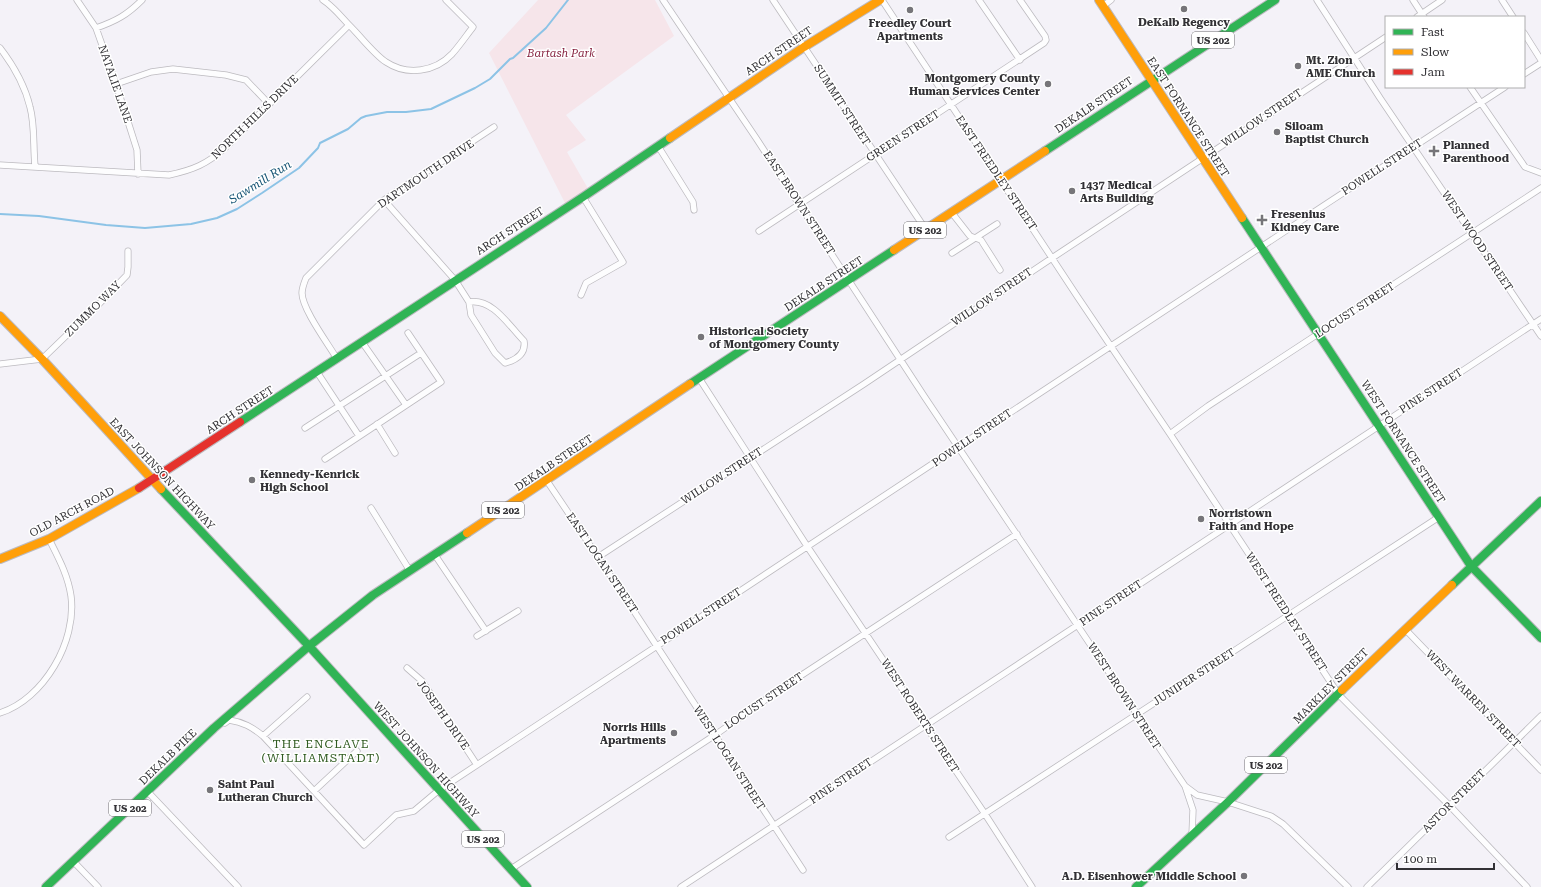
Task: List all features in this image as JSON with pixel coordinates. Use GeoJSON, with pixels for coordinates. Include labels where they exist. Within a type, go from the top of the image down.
{"type":"FeatureCollection","features":[{"type":"Feature","properties":{"kind":"main road","name":"ARCH STREET"},"geometry":{"type":"LineString","coordinates":[[152,480],[583,197],[804,47],[881,0]]}},
{"type":"Feature","properties":{"kind":"main road","name":"DEKALB STREET"},"geometry":{"type":"LineString","coordinates":[[310,646],[373,595],[547,481],[699,378],[1275,0]]}},
{"type":"Feature","properties":{"kind":"main road","name":"EAST FORNANCE STREET"},"geometry":{"type":"LineString","coordinates":[[1101,3],[1261,246]]}},
{"type":"Feature","properties":{"kind":"main road","name":"WEST FORNANCE STREET"},"geometry":{"type":"LineString","coordinates":[[1261,246],[1471,566],[1541,638]]}},
{"type":"Feature","properties":{"kind":"main road","name":"EAST JOHNSON HIGHWAY"},"geometry":{"type":"LineString","coordinates":[[0,316],[42,359],[152,480],[310,646]]}},
{"type":"Feature","properties":{"kind":"main road","name":"OLD ARCH ROAD"},"geometry":{"type":"LineString","coordinates":[[0,559],[49,539],[152,480]]}},
{"type":"Feature","properties":{"kind":"main road","name":"MARKLEY STREET"},"geometry":{"type":"LineString","coordinates":[[1136,887],[1228,802],[1405,629],[1541,501]]}},
{"type":"Feature","properties":{"kind":"main road","name":"WEST JOHNSON HIGHWAY"},"geometry":{"type":"LineString","coordinates":[[310,646],[326,666],[527,887]]}},
{"type":"Feature","properties":{"kind":"main road","name":"DEKALB PIKE"},"geometry":{"type":"LineString","coordinates":[[46,887],[214,728],[310,646]]}},
{"type":"Feature","properties":{"kind":"street","name":"NATALIE LANE"},"geometry":{"type":"LineString","coordinates":[[77,0],[96,28],[116,84],[137,150],[138,174]]}},
{"type":"Feature","properties":{"kind":"street"},"geometry":{"type":"LineString","coordinates":[[96,28],[116,20],[129,12],[142,0]]}},
{"type":"Feature","properties":{"kind":"street"},"geometry":{"type":"LineString","coordinates":[[323,0],[338,12],[385,62],[400,70],[413,71],[427,69],[440,64],[452,54],[473,27],[446,0]]}},
{"type":"Feature","properties":{"kind":"street","name":"EAST BROWN STREET"},"geometry":{"type":"LineString","coordinates":[[663,0],[729,98],[798,205],[850,280],[959,447]]}},
{"type":"Feature","properties":{"kind":"street","name":"SUMMIT STREET"},"geometry":{"type":"LineString","coordinates":[[773,0],[926,230]]}},
{"type":"Feature","properties":{"kind":"street","name":"EAST FREEDLEY STREET"},"geometry":{"type":"LineString","coordinates":[[881,0],[1110,346]]}},
{"type":"Feature","properties":{"kind":"street"},"geometry":{"type":"LineString","coordinates":[[979,0],[1020,60]]}},
{"type":"Feature","properties":{"kind":"street","name":"GREEN STREET"},"geometry":{"type":"LineString","coordinates":[[759,231],[1044,43],[1046,40],[1020,0]]}},
{"type":"Feature","properties":{"kind":"street"},"geometry":{"type":"LineString","coordinates":[[1101,3],[1111,0]]}},
{"type":"Feature","properties":{"kind":"street","name":"WEST WOOD STREET"},"geometry":{"type":"LineString","coordinates":[[1316,0],[1541,336]]}},
{"type":"Feature","properties":{"kind":"street"},"geometry":{"type":"LineString","coordinates":[[1413,0],[1421,16],[1442,0]]}},
{"type":"Feature","properties":{"kind":"street"},"geometry":{"type":"LineString","coordinates":[[1502,0],[1512,16]]}},
{"type":"Feature","properties":{"kind":"street","name":"NORTH HILLS DRIVE"},"geometry":{"type":"LineString","coordinates":[[0,165],[169,175],[182,172],[210,161],[349,25]]}},
{"type":"Feature","properties":{"kind":"street"},"geometry":{"type":"LineString","coordinates":[[1525,35],[1541,60]]}},
{"type":"Feature","properties":{"kind":"street","name":"WILLOW STREET"},"geometry":{"type":"LineString","coordinates":[[598,557],[901,359],[1385,38]]}},
{"type":"Feature","properties":{"kind":"street"},"geometry":{"type":"LineString","coordinates":[[0,48],[10,62],[30,107],[33,130],[34,166]]}},
{"type":"Feature","properties":{"kind":"street"},"geometry":{"type":"LineString","coordinates":[[1525,73],[1541,63]]}},
{"type":"Feature","properties":{"kind":"street"},"geometry":{"type":"LineString","coordinates":[[116,84],[152,72],[173,69],[226,75],[246,80],[269,104]]}},
{"type":"Feature","properties":{"kind":"street"},"geometry":{"type":"LineString","coordinates":[[1471,88],[1525,167],[1541,173]]}},
{"type":"Feature","properties":{"kind":"street","name":"POWELL STREET"},"geometry":{"type":"LineString","coordinates":[[314,791],[364,845],[396,815],[414,811],[439,790],[656,645],[959,447],[1413,146],[1504,88]]}},
{"type":"Feature","properties":{"kind":"street","name":"DARTMOUTH DRIVE"},"geometry":{"type":"LineString","coordinates":[[337,359],[305,306],[302,289],[306,278],[384,200],[494,127]]}},
{"type":"Feature","properties":{"kind":"street"},"geometry":{"type":"LineString","coordinates":[[658,146],[694,202],[694,210]]}},
{"type":"Feature","properties":{"kind":"street","name":"LOCUST STREET"},"geometry":{"type":"LineString","coordinates":[[1170,434],[1208,406],[1541,188]]}},
{"type":"Feature","properties":{"kind":"street"},"geometry":{"type":"LineString","coordinates":[[581,295],[586,283],[623,262],[583,197]]}},
{"type":"Feature","properties":{"kind":"street"},"geometry":{"type":"LineString","coordinates":[[384,200],[455,280],[469,302],[471,315],[496,353],[505,363],[512,361],[521,354],[525,346],[524,340],[491,306],[476,300],[469,302]]}},
{"type":"Feature","properties":{"kind":"street"},"geometry":{"type":"LineString","coordinates":[[952,213],[970,236],[977,237],[981,240],[1000,270]]}},
{"type":"Feature","properties":{"kind":"street"},"geometry":{"type":"LineString","coordinates":[[952,253],[997,224]]}},
{"type":"Feature","properties":{"kind":"street","name":"ZUMMO WAY"},"geometry":{"type":"LineString","coordinates":[[42,359],[127,275],[128,251]]}},
{"type":"Feature","properties":{"kind":"street","name":"PINE STREET"},"geometry":{"type":"LineString","coordinates":[[681,887],[1541,319]]}},
{"type":"Feature","properties":{"kind":"street"},"geometry":{"type":"LineString","coordinates":[[325,459],[441,382],[408,333]]}},
{"type":"Feature","properties":{"kind":"street"},"geometry":{"type":"LineString","coordinates":[[362,342],[406,405]]}},
{"type":"Feature","properties":{"kind":"street","name":"WEST FREEDLEY STREET"},"geometry":{"type":"LineString","coordinates":[[1110,346],[1170,434],[1289,615],[1310,651],[1339,695],[1449,805],[1527,887]]}},
{"type":"Feature","properties":{"kind":"street"},"geometry":{"type":"LineString","coordinates":[[305,428],[421,353]]}},
{"type":"Feature","properties":{"kind":"street"},"geometry":{"type":"LineString","coordinates":[[0,364],[42,359]]}},
{"type":"Feature","properties":{"kind":"street"},"geometry":{"type":"LineString","coordinates":[[317,372],[359,436]]}},
{"type":"Feature","properties":{"kind":"street","name":"WEST ROBERTS STREET"},"geometry":{"type":"LineString","coordinates":[[699,378],[807,546],[1032,887]]}},
{"type":"Feature","properties":{"kind":"street"},"geometry":{"type":"LineString","coordinates":[[377,424],[395,453]]}},
{"type":"Feature","properties":{"kind":"street","name":"WEST BROWN STREET"},"geometry":{"type":"LineString","coordinates":[[959,447],[1185,786],[1197,795],[1228,802],[1271,816],[1283,824],[1348,887]]}},
{"type":"Feature","properties":{"kind":"street","name":"EAST LOGAN STREET"},"geometry":{"type":"LineString","coordinates":[[547,481],[656,645]]}},
{"type":"Feature","properties":{"kind":"street"},"geometry":{"type":"LineString","coordinates":[[371,508],[410,571]]}},
{"type":"Feature","properties":{"kind":"street","name":"JUNIPER STREET"},"geometry":{"type":"LineString","coordinates":[[949,837],[1439,517]]}},
{"type":"Feature","properties":{"kind":"street","name":"LOCUST STREET"},"geometry":{"type":"LineString","coordinates":[[511,869],[715,735],[865,633],[1017,534]]}},
{"type":"Feature","properties":{"kind":"street"},"geometry":{"type":"LineString","coordinates":[[0,713],[16,705],[38,688],[48,676],[68,635],[71,623],[71,596],[65,572],[49,539]]}},
{"type":"Feature","properties":{"kind":"street"},"geometry":{"type":"LineString","coordinates":[[435,555],[486,631]]}},
{"type":"Feature","properties":{"kind":"street"},"geometry":{"type":"LineString","coordinates":[[477,636],[518,611]]}},
{"type":"Feature","properties":{"kind":"street","name":"WEST WARREN STREET"},"geometry":{"type":"LineString","coordinates":[[1405,629],[1541,770]]}},
{"type":"Feature","properties":{"kind":"street","name":"WEST LOGAN STREET"},"geometry":{"type":"LineString","coordinates":[[656,645],[803,870]]}},
{"type":"Feature","properties":{"kind":"street","name":"JOSEPH DRIVE"},"geometry":{"type":"LineString","coordinates":[[407,668],[422,681],[477,765]]}},
{"type":"Feature","properties":{"kind":"street"},"geometry":{"type":"LineString","coordinates":[[263,736],[307,697]]}},
{"type":"Feature","properties":{"kind":"street","name":"ASTOR STREET"},"geometry":{"type":"LineString","coordinates":[[1367,887],[1541,716]]}},
{"type":"Feature","properties":{"kind":"street"},"geometry":{"type":"LineString","coordinates":[[214,728],[229,720],[252,728],[263,736],[314,791],[357,750]]}},
{"type":"Feature","properties":{"kind":"street"},"geometry":{"type":"LineString","coordinates":[[1185,786],[1193,810],[1192,835]]}},
{"type":"Feature","properties":{"kind":"street"},"geometry":{"type":"LineString","coordinates":[[148,792],[238,887]]}},
{"type":"Feature","properties":{"kind":"street"},"geometry":{"type":"LineString","coordinates":[[72,861],[98,887]]}},
{"type":"Feature","properties":{"kind":"green space","name":"Bartash Park"},"geometry":{"type":"Polygon","coordinates":[[[538,0],[655,0],[674,36],[566,115],[586,140],[567,152],[590,192],[567,207],[489,53],[538,0]]]}},
{"type":"Feature","properties":{"kind":"waterway","name":"Sawmill Run"},"geometry":{"type":"LineString","coordinates":[[0,214],[39,216],[106,225],[145,228],[191,224],[217,218],[237,209],[299,168],[318,148],[320,143],[348,129],[361,118],[387,112],[406,112],[431,109],[475,88],[490,79],[510,59],[546,28],[568,0]]}},
{"type":"Feature","properties":{"kind":"traffic: fast"},"geometry":{"type":"LineString","coordinates":[[1045,151],[1275,0]]}},
{"type":"Feature","properties":{"kind":"traffic: fast"},"geometry":{"type":"LineString","coordinates":[[240,422],[583,197],[670,138]]}},
{"type":"Feature","properties":{"kind":"traffic: fast"},"geometry":{"type":"LineString","coordinates":[[1242,218],[1471,566],[1541,638]]}},
{"type":"Feature","properties":{"kind":"traffic: fast"},"geometry":{"type":"LineString","coordinates":[[690,384],[894,250]]}},
{"type":"Feature","properties":{"kind":"traffic: fast"},"geometry":{"type":"LineString","coordinates":[[161,489],[309,646]]}},
{"type":"Feature","properties":{"kind":"traffic: fast"},"geometry":{"type":"LineString","coordinates":[[1452,585],[1541,501]]}},
{"type":"Feature","properties":{"kind":"traffic: fast"},"geometry":{"type":"LineString","coordinates":[[46,887],[214,728],[309,646],[373,595],[467,533]]}},
{"type":"Feature","properties":{"kind":"traffic: fast"},"geometry":{"type":"LineString","coordinates":[[309,646],[527,887]]}},
{"type":"Feature","properties":{"kind":"traffic: fast"},"geometry":{"type":"LineString","coordinates":[[1136,887],[1228,802],[1342,690]]}},
{"type":"Feature","properties":{"kind":"traffic: slow"},"geometry":{"type":"LineString","coordinates":[[670,138],[804,47],[880,0]]}},
{"type":"Feature","properties":{"kind":"traffic: slow"},"geometry":{"type":"LineString","coordinates":[[1099,0],[1242,218]]}},
{"type":"Feature","properties":{"kind":"traffic: slow"},"geometry":{"type":"LineString","coordinates":[[894,250],[1045,151]]}},
{"type":"Feature","properties":{"kind":"traffic: slow"},"geometry":{"type":"LineString","coordinates":[[0,316],[42,359],[161,489]]}},
{"type":"Feature","properties":{"kind":"traffic: slow"},"geometry":{"type":"LineString","coordinates":[[467,533],[690,384]]}},
{"type":"Feature","properties":{"kind":"traffic: slow"},"geometry":{"type":"LineString","coordinates":[[0,559],[49,539],[139,488]]}},
{"type":"Feature","properties":{"kind":"traffic: slow"},"geometry":{"type":"LineString","coordinates":[[1342,690],[1452,585]]}},
{"type":"Feature","properties":{"kind":"traffic: jam"},"geometry":{"type":"LineString","coordinates":[[139,488],[240,422]]}},
{"type":"Feature","properties":{"kind":"place","name":"DeKalb Regency"},"geometry":{"type":"Point","coordinates":[1184,9]}},
{"type":"Feature","properties":{"kind":"place","name":"Freedley Court Apartments"},"geometry":{"type":"Point","coordinates":[910,10]}},
{"type":"Feature","properties":{"kind":"place","name":"Mt. Zion AME Church"},"geometry":{"type":"Point","coordinates":[1298,66]}},
{"type":"Feature","properties":{"kind":"place","name":"Montgomery County Human Services Center"},"geometry":{"type":"Point","coordinates":[1048,84]}},
{"type":"Feature","properties":{"kind":"place","name":"Siloam Baptist Church"},"geometry":{"type":"Point","coordinates":[1277,132]}},
{"type":"Feature","properties":{"kind":"place","name":"Planned Parenthood"},"geometry":{"type":"Point","coordinates":[1434,151]}},
{"type":"Feature","properties":{"kind":"place","name":"1437 Medical Arts Building"},"geometry":{"type":"Point","coordinates":[1072,191]}},
{"type":"Feature","properties":{"kind":"place","name":"Fresenius Kidney Care"},"geometry":{"type":"Point","coordinates":[1262,220]}},
{"type":"Feature","properties":{"kind":"place","name":"Historical Society of Montgomery County"},"geometry":{"type":"Point","coordinates":[701,337]}},
{"type":"Feature","properties":{"kind":"place","name":"Kennedy-Kenrick High School"},"geometry":{"type":"Point","coordinates":[252,480]}},
{"type":"Feature","properties":{"kind":"place","name":"Norristown Faith and Hope"},"geometry":{"type":"Point","coordinates":[1201,519]}},
{"type":"Feature","properties":{"kind":"place","name":"Norris Hills Apartments"},"geometry":{"type":"Point","coordinates":[674,733]}},
{"type":"Feature","properties":{"kind":"place","name":"Saint Paul Lutheran Church"},"geometry":{"type":"Point","coordinates":[210,790]}},
{"type":"Feature","properties":{"kind":"place","name":"A.D. Eisenhower Middle School"},"geometry":{"type":"Point","coordinates":[1244,876]}},
{"type":"Feature","properties":{"kind":"district","name":"THE ENCLAVE (WILLIAMSTADT)"},"geometry":{"type":"Point","coordinates":[321,751]}}]}
